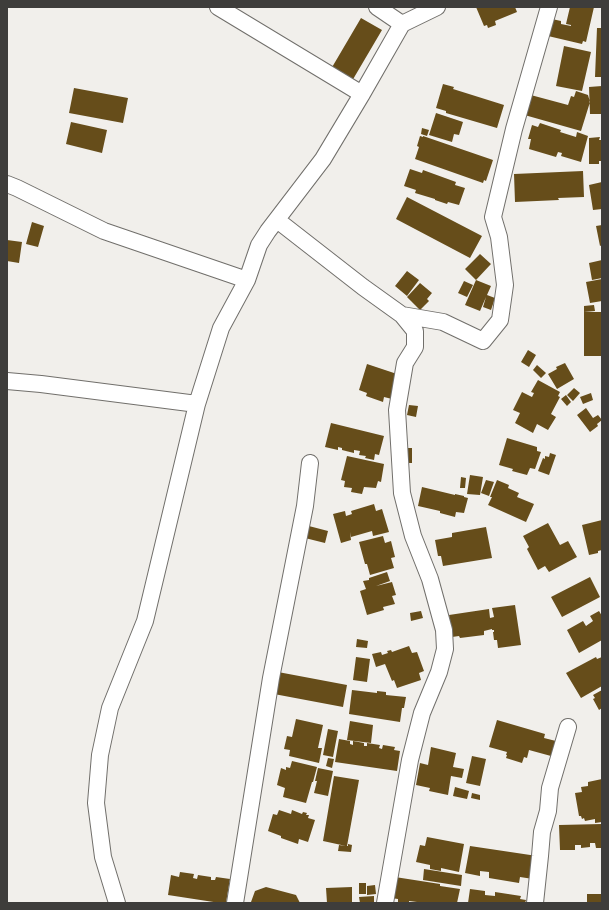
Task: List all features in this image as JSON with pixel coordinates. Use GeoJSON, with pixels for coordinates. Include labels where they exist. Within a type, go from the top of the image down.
{"type":"FeatureCollection","features":[{"type":"Feature","properties":{"kind":"street"},"geometry":{"type":"LineString","coordinates":[[218,7],[362,94]]}},
{"type":"Feature","properties":{"kind":"street"},"geometry":{"type":"LineString","coordinates":[[377,7],[402,24]]}},
{"type":"Feature","properties":{"kind":"street"},"geometry":{"type":"LineString","coordinates":[[117,903],[103,857],[96,803],[100,755],[110,708],[145,621],[197,404],[221,328],[246,280],[259,246],[268,231],[323,159],[402,24],[437,7]]}},
{"type":"Feature","properties":{"kind":"street"},"geometry":{"type":"LineString","coordinates":[[402,315],[443,322],[483,341],[500,320],[505,285],[499,237],[493,218],[514,129],[549,7]]}},
{"type":"Feature","properties":{"kind":"street"},"geometry":{"type":"LineString","coordinates":[[7,184],[104,232],[246,280]]}},
{"type":"Feature","properties":{"kind":"street"},"geometry":{"type":"LineString","coordinates":[[277,220],[363,287],[402,315],[414,331],[415,347],[406,363],[397,410],[402,493],[413,536],[430,579],[444,630],[445,649],[439,672],[422,713],[410,760],[385,903]]}},
{"type":"Feature","properties":{"kind":"street"},"geometry":{"type":"LineString","coordinates":[[7,381],[197,404]]}},
{"type":"Feature","properties":{"kind":"street"},"geometry":{"type":"LineString","coordinates":[[235,903],[271,678],[305,506],[310,463]]}},
{"type":"Feature","properties":{"kind":"street"},"geometry":{"type":"LineString","coordinates":[[535,903],[542,832],[548,811],[550,788],[568,727]]}},
{"type":"Feature","properties":{"kind":"building"},"geometry":{"type":"Polygon","coordinates":[[[476,7],[515,7],[517,12],[495,21],[496,25],[488,28],[487,25],[484,26],[476,7]]]}},
{"type":"Feature","properties":{"kind":"building"},"geometry":{"type":"Polygon","coordinates":[[[570,7],[594,7],[586,42],[583,41],[582,44],[548,36],[552,19],[561,21],[561,24],[571,26],[566,24],[570,7]]]}},
{"type":"Feature","properties":{"kind":"building"},"geometry":{"type":"Polygon","coordinates":[[[361,18],[382,30],[352,81],[331,69],[361,18]]]}},
{"type":"Feature","properties":{"kind":"building"},"geometry":{"type":"Polygon","coordinates":[[[597,28],[602,28],[602,77],[595,77],[597,28]]]}},
{"type":"Feature","properties":{"kind":"building"},"geometry":{"type":"Polygon","coordinates":[[[564,46],[591,52],[582,91],[556,86],[564,46]]]}},
{"type":"Feature","properties":{"kind":"building"},"geometry":{"type":"Polygon","coordinates":[[[443,84],[454,87],[453,89],[504,105],[497,128],[446,113],[446,111],[436,108],[443,84]]]}},
{"type":"Feature","properties":{"kind":"building"},"geometry":{"type":"Polygon","coordinates":[[[602,86],[602,114],[590,114],[589,87],[602,86]]]}},
{"type":"Feature","properties":{"kind":"building"},"geometry":{"type":"Polygon","coordinates":[[[74,88],[128,98],[123,123],[69,113],[74,88]]]}},
{"type":"Feature","properties":{"kind":"building"},"geometry":{"type":"Polygon","coordinates":[[[576,91],[588,95],[590,102],[581,131],[521,114],[527,94],[568,105],[571,96],[574,97],[576,91]]]}},
{"type":"Feature","properties":{"kind":"building"},"geometry":{"type":"Polygon","coordinates":[[[436,113],[463,122],[459,135],[454,134],[452,142],[429,135],[436,113]]]}},
{"type":"Feature","properties":{"kind":"building"},"geometry":{"type":"Polygon","coordinates":[[[71,122],[107,130],[102,153],[66,144],[71,122]]]}},
{"type":"Feature","properties":{"kind":"building"},"geometry":{"type":"Polygon","coordinates":[[[540,123],[576,137],[577,132],[588,136],[581,162],[561,156],[562,153],[558,152],[556,157],[529,149],[531,139],[528,139],[532,125],[538,127],[540,123]]]}},
{"type":"Feature","properties":{"kind":"building"},"geometry":{"type":"Polygon","coordinates":[[[422,128],[429,130],[427,136],[421,134],[422,128]]]}},
{"type":"Feature","properties":{"kind":"building"},"geometry":{"type":"Polygon","coordinates":[[[420,136],[493,160],[486,181],[484,180],[483,183],[415,159],[419,147],[417,146],[420,136]]]}},
{"type":"Feature","properties":{"kind":"building"},"geometry":{"type":"Polygon","coordinates":[[[600,137],[599,140],[602,140],[602,161],[599,161],[599,164],[589,164],[589,138],[600,137]]]}},
{"type":"Feature","properties":{"kind":"building"},"geometry":{"type":"Polygon","coordinates":[[[410,169],[422,173],[423,170],[456,182],[455,185],[465,188],[459,205],[448,202],[447,204],[435,200],[415,193],[416,190],[404,186],[410,169]]]}},
{"type":"Feature","properties":{"kind":"building"},"geometry":{"type":"Polygon","coordinates":[[[583,171],[584,197],[515,202],[514,174],[583,171]]]}},
{"type":"Feature","properties":{"kind":"building"},"geometry":{"type":"Polygon","coordinates":[[[602,182],[602,209],[593,210],[589,185],[602,182]]]}},
{"type":"Feature","properties":{"kind":"building"},"geometry":{"type":"Polygon","coordinates":[[[407,197],[482,236],[470,258],[396,219],[407,197]]]}},
{"type":"Feature","properties":{"kind":"building"},"geometry":{"type":"Polygon","coordinates":[[[32,222],[44,226],[38,247],[26,244],[32,222]]]}},
{"type":"Feature","properties":{"kind":"building"},"geometry":{"type":"Polygon","coordinates":[[[602,225],[602,245],[600,246],[596,226],[602,225]]]}},
{"type":"Feature","properties":{"kind":"building"},"geometry":{"type":"Polygon","coordinates":[[[7,240],[22,242],[19,263],[7,261],[7,240]]]}},
{"type":"Feature","properties":{"kind":"building"},"geometry":{"type":"Polygon","coordinates":[[[480,254],[491,264],[476,280],[465,269],[480,254]]]}},
{"type":"Feature","properties":{"kind":"building"},"geometry":{"type":"Polygon","coordinates":[[[602,260],[602,278],[592,280],[589,263],[602,260]]]}},
{"type":"Feature","properties":{"kind":"building"},"geometry":{"type":"Polygon","coordinates":[[[407,271],[419,280],[407,296],[395,286],[407,271]]]}},
{"type":"Feature","properties":{"kind":"building"},"geometry":{"type":"Polygon","coordinates":[[[602,279],[602,301],[590,303],[586,282],[602,279]]]}},
{"type":"Feature","properties":{"kind":"building"},"geometry":{"type":"Polygon","coordinates":[[[476,280],[491,286],[487,295],[495,298],[491,310],[483,307],[486,297],[480,311],[465,305],[476,280]]]}},
{"type":"Feature","properties":{"kind":"building"},"geometry":{"type":"Polygon","coordinates":[[[464,281],[473,285],[467,297],[458,293],[464,281]]]}},
{"type":"Feature","properties":{"kind":"building"},"geometry":{"type":"Polygon","coordinates":[[[420,283],[432,293],[427,299],[429,301],[420,310],[407,297],[420,283]]]}},
{"type":"Feature","properties":{"kind":"building"},"geometry":{"type":"Polygon","coordinates":[[[594,305],[595,311],[584,312],[584,306],[594,305]]]}},
{"type":"Feature","properties":{"kind":"building"},"geometry":{"type":"Polygon","coordinates":[[[584,312],[602,312],[602,356],[584,356],[584,312]]]}},
{"type":"Feature","properties":{"kind":"building"},"geometry":{"type":"Polygon","coordinates":[[[528,350],[536,355],[529,367],[521,362],[528,350]]]}},
{"type":"Feature","properties":{"kind":"building"},"geometry":{"type":"Polygon","coordinates":[[[565,363],[574,379],[557,389],[548,374],[557,369],[556,367],[565,363]]]}},
{"type":"Feature","properties":{"kind":"building"},"geometry":{"type":"Polygon","coordinates":[[[367,364],[400,375],[392,399],[384,397],[383,402],[366,396],[367,393],[359,390],[367,364]]]}},
{"type":"Feature","properties":{"kind":"building"},"geometry":{"type":"Polygon","coordinates":[[[537,365],[546,373],[541,378],[533,370],[537,365]]]}},
{"type":"Feature","properties":{"kind":"building"},"geometry":{"type":"Polygon","coordinates":[[[538,380],[560,392],[558,396],[560,397],[551,414],[556,417],[548,430],[537,424],[533,433],[515,423],[520,413],[513,410],[522,392],[532,397],[534,393],[531,392],[538,380]]]}},
{"type":"Feature","properties":{"kind":"building"},"geometry":{"type":"Polygon","coordinates":[[[574,388],[580,393],[573,401],[567,395],[574,388]]]}},
{"type":"Feature","properties":{"kind":"building"},"geometry":{"type":"Polygon","coordinates":[[[591,393],[593,400],[583,404],[580,397],[591,393]]]}},
{"type":"Feature","properties":{"kind":"building"},"geometry":{"type":"Polygon","coordinates":[[[566,395],[571,402],[567,406],[561,399],[566,395]]]}},
{"type":"Feature","properties":{"kind":"building"},"geometry":{"type":"Polygon","coordinates":[[[409,405],[418,406],[416,417],[407,415],[409,405]]]}},
{"type":"Feature","properties":{"kind":"building"},"geometry":{"type":"Polygon","coordinates":[[[586,408],[593,418],[598,415],[602,420],[597,424],[598,426],[590,432],[577,415],[586,408]]]}},
{"type":"Feature","properties":{"kind":"building"},"geometry":{"type":"Polygon","coordinates":[[[331,423],[384,436],[379,455],[375,454],[374,460],[365,458],[366,456],[359,455],[360,451],[354,450],[354,453],[342,450],[342,448],[338,447],[338,450],[325,447],[331,423]]]}},
{"type":"Feature","properties":{"kind":"building"},"geometry":{"type":"Polygon","coordinates":[[[507,438],[537,447],[537,451],[541,452],[535,469],[530,468],[527,475],[512,471],[513,469],[499,465],[507,438]]]}},
{"type":"Feature","properties":{"kind":"building"},"geometry":{"type":"Polygon","coordinates":[[[407,448],[412,448],[412,463],[407,463],[407,448]]]}},
{"type":"Feature","properties":{"kind":"building"},"geometry":{"type":"Polygon","coordinates":[[[550,453],[556,455],[549,475],[538,471],[543,458],[545,459],[545,456],[549,457],[550,453]]]}},
{"type":"Feature","properties":{"kind":"building"},"geometry":{"type":"Polygon","coordinates":[[[347,456],[384,464],[381,482],[378,481],[376,488],[364,487],[362,494],[351,492],[352,488],[344,487],[345,481],[341,480],[347,456]]]}},
{"type":"Feature","properties":{"kind":"building"},"geometry":{"type":"Polygon","coordinates":[[[470,475],[483,477],[480,495],[467,494],[470,475]]]}},
{"type":"Feature","properties":{"kind":"building"},"geometry":{"type":"Polygon","coordinates":[[[461,477],[466,478],[465,488],[460,488],[461,477]]]}},
{"type":"Feature","properties":{"kind":"building"},"geometry":{"type":"Polygon","coordinates":[[[486,480],[494,482],[489,496],[481,493],[486,480]]]}},
{"type":"Feature","properties":{"kind":"building"},"geometry":{"type":"Polygon","coordinates":[[[497,480],[509,485],[508,488],[519,493],[517,497],[534,504],[526,522],[488,505],[497,480]]]}},
{"type":"Feature","properties":{"kind":"building"},"geometry":{"type":"Polygon","coordinates":[[[422,487],[468,498],[464,513],[456,512],[455,517],[440,513],[440,511],[418,506],[422,487]]]}},
{"type":"Feature","properties":{"kind":"building"},"geometry":{"type":"Polygon","coordinates":[[[374,504],[376,511],[382,509],[389,532],[373,536],[372,531],[351,537],[350,532],[351,540],[341,543],[333,514],[345,511],[346,516],[352,514],[351,511],[374,504]]]}},
{"type":"Feature","properties":{"kind":"building"},"geometry":{"type":"Polygon","coordinates":[[[602,520],[602,550],[598,551],[598,553],[589,555],[582,525],[602,520]]]}},
{"type":"Feature","properties":{"kind":"building"},"geometry":{"type":"Polygon","coordinates":[[[548,523],[560,545],[568,541],[577,557],[549,572],[545,566],[538,570],[527,549],[529,547],[523,536],[548,523]]]}},
{"type":"Feature","properties":{"kind":"building"},"geometry":{"type":"Polygon","coordinates":[[[305,525],[328,531],[325,543],[301,537],[305,525]]]}},
{"type":"Feature","properties":{"kind":"building"},"geometry":{"type":"Polygon","coordinates":[[[486,527],[492,558],[443,566],[441,556],[438,556],[435,540],[452,537],[452,533],[486,527]]]}},
{"type":"Feature","properties":{"kind":"building"},"geometry":{"type":"Polygon","coordinates":[[[383,536],[385,543],[391,541],[395,557],[391,558],[394,568],[370,575],[367,564],[365,564],[359,542],[383,536]]]}},
{"type":"Feature","properties":{"kind":"building"},"geometry":{"type":"Polygon","coordinates":[[[387,572],[390,581],[376,586],[392,582],[396,595],[392,596],[395,604],[383,607],[384,610],[367,615],[360,591],[366,589],[363,581],[387,572]]]}},
{"type":"Feature","properties":{"kind":"building"},"geometry":{"type":"Polygon","coordinates":[[[590,577],[600,597],[562,617],[551,597],[590,577]]]}},
{"type":"Feature","properties":{"kind":"building"},"geometry":{"type":"Polygon","coordinates":[[[515,605],[521,645],[498,648],[497,640],[494,640],[494,630],[492,629],[484,631],[484,635],[460,638],[459,636],[452,637],[449,615],[489,609],[490,618],[494,617],[492,608],[515,605]]]}},
{"type":"Feature","properties":{"kind":"building"},"geometry":{"type":"Polygon","coordinates":[[[421,611],[423,618],[411,621],[410,613],[421,611]]]}},
{"type":"Feature","properties":{"kind":"building"},"geometry":{"type":"Polygon","coordinates":[[[599,611],[602,616],[602,640],[579,653],[567,630],[583,621],[586,626],[593,621],[590,616],[599,611]]]}},
{"type":"Feature","properties":{"kind":"building"},"geometry":{"type":"Polygon","coordinates":[[[357,639],[368,641],[367,648],[356,647],[357,639]]]}},
{"type":"Feature","properties":{"kind":"building"},"geometry":{"type":"Polygon","coordinates":[[[409,646],[412,653],[417,652],[424,671],[419,673],[421,680],[397,688],[394,680],[392,681],[385,664],[376,667],[372,654],[381,652],[382,655],[388,653],[387,651],[391,650],[392,652],[409,646]]]}},
{"type":"Feature","properties":{"kind":"building"},"geometry":{"type":"Polygon","coordinates":[[[356,657],[370,659],[367,682],[353,680],[356,657]]]}},
{"type":"Feature","properties":{"kind":"building"},"geometry":{"type":"Polygon","coordinates":[[[596,657],[597,659],[602,657],[602,686],[581,698],[566,673],[596,657]]]}},
{"type":"Feature","properties":{"kind":"building"},"geometry":{"type":"Polygon","coordinates":[[[278,672],[347,685],[343,707],[274,694],[278,672]]]}},
{"type":"Feature","properties":{"kind":"building"},"geometry":{"type":"Polygon","coordinates":[[[352,690],[377,693],[377,691],[386,692],[386,695],[406,697],[404,708],[402,708],[400,722],[349,714],[352,690]]]}},
{"type":"Feature","properties":{"kind":"building"},"geometry":{"type":"Polygon","coordinates":[[[602,690],[602,708],[599,710],[593,699],[595,698],[593,695],[602,690]]]}},
{"type":"Feature","properties":{"kind":"building"},"geometry":{"type":"Polygon","coordinates":[[[296,719],[323,725],[318,748],[322,748],[319,763],[289,756],[290,750],[284,749],[287,736],[292,737],[296,719]]]}},
{"type":"Feature","properties":{"kind":"building"},"geometry":{"type":"Polygon","coordinates":[[[497,720],[545,734],[544,738],[556,741],[551,756],[529,750],[527,758],[524,757],[522,763],[506,758],[507,752],[489,747],[497,720]]]}},
{"type":"Feature","properties":{"kind":"building"},"geometry":{"type":"Polygon","coordinates":[[[350,721],[373,725],[371,743],[347,740],[350,721]]]}},
{"type":"Feature","properties":{"kind":"building"},"geometry":{"type":"Polygon","coordinates":[[[328,729],[338,731],[333,757],[323,755],[328,729]]]}},
{"type":"Feature","properties":{"kind":"building"},"geometry":{"type":"Polygon","coordinates":[[[339,739],[350,741],[350,744],[353,745],[353,741],[364,743],[364,746],[367,746],[367,743],[380,745],[379,748],[382,749],[383,745],[395,747],[394,750],[400,751],[397,771],[335,762],[339,739]]]}},
{"type":"Feature","properties":{"kind":"building"},"geometry":{"type":"Polygon","coordinates":[[[431,747],[456,753],[453,767],[464,769],[462,778],[451,776],[448,795],[429,791],[430,788],[416,785],[420,763],[428,765],[431,747]]]}},
{"type":"Feature","properties":{"kind":"building"},"geometry":{"type":"Polygon","coordinates":[[[472,756],[486,759],[480,786],[466,783],[472,756]]]}},
{"type":"Feature","properties":{"kind":"building"},"geometry":{"type":"Polygon","coordinates":[[[328,758],[334,759],[332,768],[326,766],[328,758]]]}},
{"type":"Feature","properties":{"kind":"building"},"geometry":{"type":"Polygon","coordinates":[[[292,761],[317,767],[306,803],[283,797],[285,788],[277,785],[281,768],[286,770],[286,767],[290,768],[292,761]]]}},
{"type":"Feature","properties":{"kind":"building"},"geometry":{"type":"Polygon","coordinates":[[[318,768],[333,771],[328,796],[314,793],[318,768]]]}},
{"type":"Feature","properties":{"kind":"building"},"geometry":{"type":"Polygon","coordinates":[[[334,776],[359,780],[347,846],[348,844],[352,845],[351,852],[338,851],[339,845],[346,846],[323,841],[334,776]]]}},
{"type":"Feature","properties":{"kind":"building"},"geometry":{"type":"Polygon","coordinates":[[[602,779],[602,822],[595,823],[595,819],[585,821],[584,818],[582,819],[581,816],[579,816],[575,793],[582,792],[581,787],[588,786],[588,782],[602,779]]]}},
{"type":"Feature","properties":{"kind":"building"},"geometry":{"type":"Polygon","coordinates":[[[455,787],[469,791],[467,799],[453,796],[455,787]]]}},
{"type":"Feature","properties":{"kind":"building"},"geometry":{"type":"Polygon","coordinates":[[[472,793],[480,795],[480,800],[471,798],[472,793]]]}},
{"type":"Feature","properties":{"kind":"building"},"geometry":{"type":"Polygon","coordinates":[[[279,810],[291,814],[292,810],[302,814],[303,812],[307,813],[306,815],[309,815],[308,818],[315,820],[308,842],[299,839],[298,844],[281,838],[281,836],[268,831],[273,814],[277,815],[279,810]]]}},
{"type":"Feature","properties":{"kind":"building"},"geometry":{"type":"Polygon","coordinates":[[[602,824],[602,848],[596,848],[595,843],[590,843],[590,847],[581,848],[581,845],[575,845],[575,850],[560,850],[559,825],[602,824]]]}},
{"type":"Feature","properties":{"kind":"building"},"geometry":{"type":"Polygon","coordinates":[[[427,837],[464,844],[459,872],[441,868],[441,871],[430,869],[430,865],[416,862],[420,845],[425,846],[427,837]]]}},
{"type":"Feature","properties":{"kind":"building"},"geometry":{"type":"Polygon","coordinates":[[[470,846],[537,856],[533,879],[520,877],[519,883],[489,878],[489,872],[480,871],[480,876],[465,873],[470,846]]]}},
{"type":"Feature","properties":{"kind":"building"},"geometry":{"type":"Polygon","coordinates":[[[424,869],[462,875],[461,886],[423,880],[424,869]]]}},
{"type":"Feature","properties":{"kind":"building"},"geometry":{"type":"Polygon","coordinates":[[[180,872],[194,874],[193,878],[197,879],[198,875],[211,877],[211,880],[215,880],[216,877],[230,879],[226,903],[168,895],[171,875],[179,877],[180,872]]]}},
{"type":"Feature","properties":{"kind":"building"},"geometry":{"type":"Polygon","coordinates":[[[395,877],[440,884],[440,886],[460,889],[457,903],[398,902],[398,899],[391,898],[395,877]]]}},
{"type":"Feature","properties":{"kind":"building"},"geometry":{"type":"Polygon","coordinates":[[[359,883],[366,883],[366,894],[359,894],[359,883]]]}},
{"type":"Feature","properties":{"kind":"building"},"geometry":{"type":"Polygon","coordinates":[[[375,885],[376,894],[367,895],[367,886],[375,885]]]}},
{"type":"Feature","properties":{"kind":"building"},"geometry":{"type":"Polygon","coordinates":[[[266,887],[296,895],[300,903],[251,903],[255,891],[266,887]]]}},
{"type":"Feature","properties":{"kind":"building"},"geometry":{"type":"Polygon","coordinates":[[[352,887],[352,903],[327,903],[326,888],[352,887]]]}},
{"type":"Feature","properties":{"kind":"building"},"geometry":{"type":"Polygon","coordinates":[[[470,889],[485,891],[485,895],[495,896],[495,892],[521,896],[520,899],[526,900],[525,903],[468,903],[470,889]]]}},
{"type":"Feature","properties":{"kind":"building"},"geometry":{"type":"Polygon","coordinates":[[[587,894],[602,894],[602,903],[587,903],[587,894]]]}},
{"type":"Feature","properties":{"kind":"building"},"geometry":{"type":"Polygon","coordinates":[[[374,896],[374,903],[360,903],[359,897],[374,896]]]}}]}
